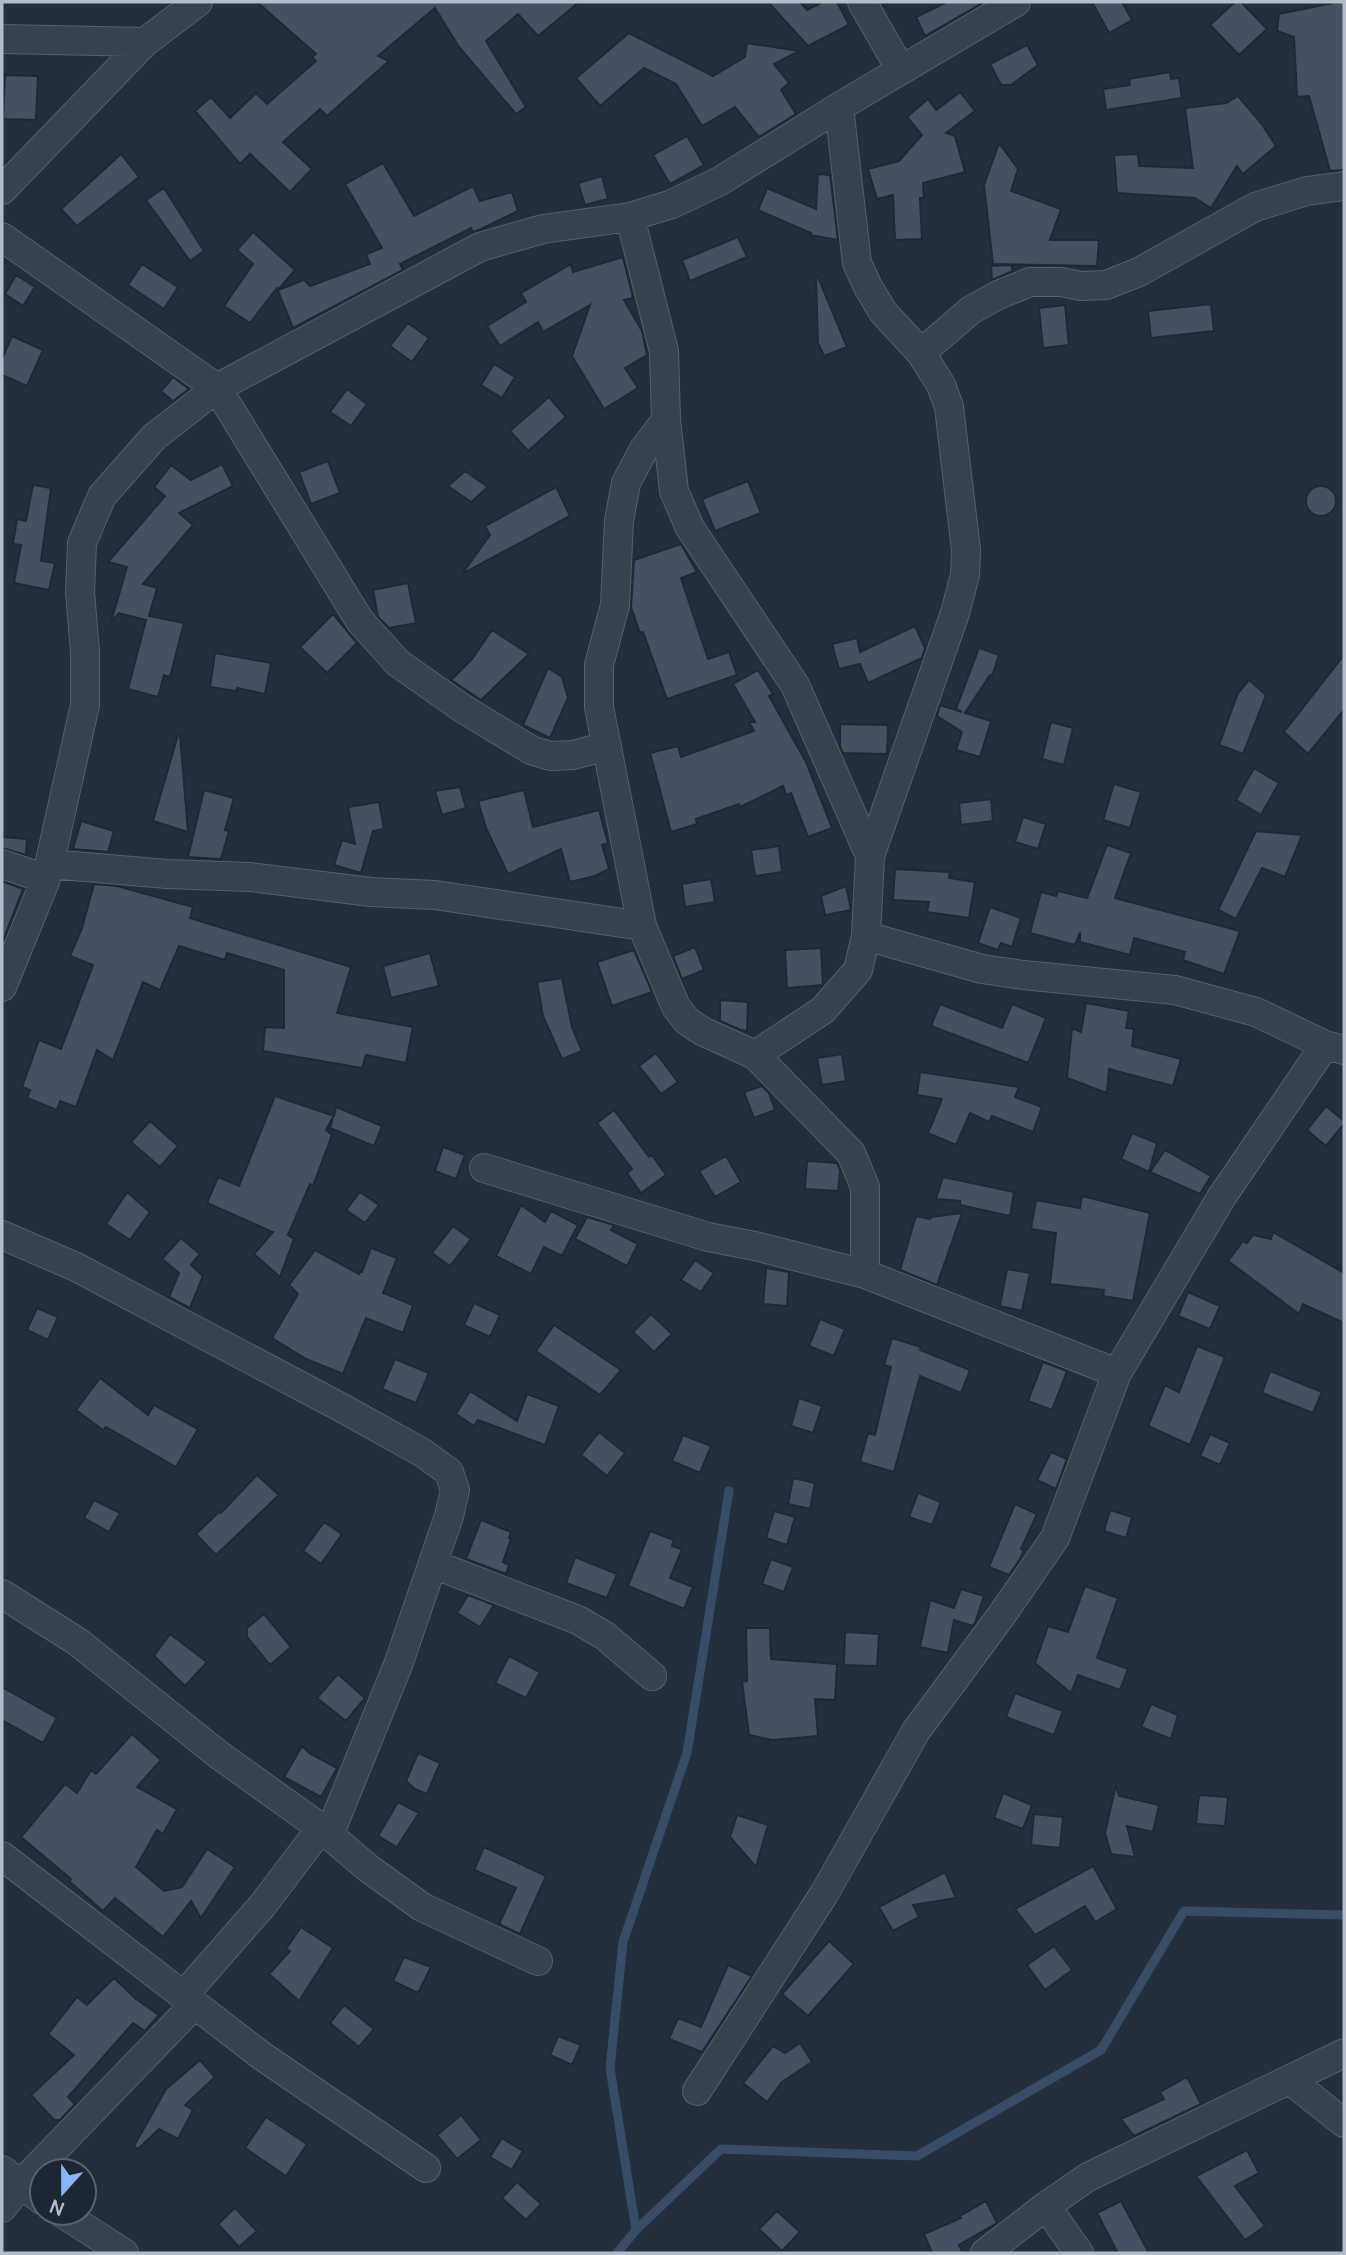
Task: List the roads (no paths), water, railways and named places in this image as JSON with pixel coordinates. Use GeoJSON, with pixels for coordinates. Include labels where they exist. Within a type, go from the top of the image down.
{"type":"FeatureCollection","features":[{"type":"Feature","properties":{"kind":"street"},"geometry":{"type":"LineString","coordinates":[[2,190],[145,42],[198,2]]}},
{"type":"Feature","properties":{"kind":"street"},"geometry":{"type":"LineString","coordinates":[[862,2],[901,70]]}},
{"type":"Feature","properties":{"kind":"street"},"geometry":{"type":"LineString","coordinates":[[2,987],[48,872],[85,705],[85,652],[80,592],[82,543],[102,496],[154,438],[217,388],[480,247],[543,229],[630,217],[672,204],[720,181],[1016,2]]}},
{"type":"Feature","properties":{"kind":"street"},"geometry":{"type":"LineString","coordinates":[[2,39],[145,42]]}},
{"type":"Feature","properties":{"kind":"street"},"geometry":{"type":"LineString","coordinates":[[755,1055],[823,1010],[858,970],[866,936],[870,856],[956,613],[965,575],[966,550],[949,407],[941,385],[921,353],[883,312],[867,287],[857,263],[839,107]]}},
{"type":"Feature","properties":{"kind":"street"},"geometry":{"type":"LineString","coordinates":[[921,353],[971,310],[1030,282],[1106,285],[1139,272],[1255,207],[1307,191],[1344,186]]}},
{"type":"Feature","properties":{"kind":"street"},"geometry":{"type":"LineString","coordinates":[[630,217],[664,351],[666,420],[674,491],[690,528],[795,685],[870,856]]}},
{"type":"Feature","properties":{"kind":"street"},"geometry":{"type":"LineString","coordinates":[[2,237],[217,388],[360,621],[397,663],[462,708],[531,750],[550,756],[573,755],[607,746]]}},
{"type":"Feature","properties":{"kind":"street"},"geometry":{"type":"LineString","coordinates":[[666,420],[644,449],[626,483],[619,521],[615,605],[599,665],[599,707],[642,926],[676,1007],[687,1021],[702,1031],[755,1055],[851,1153],[865,1187],[865,1274]]}},
{"type":"Feature","properties":{"kind":"street"},"geometry":{"type":"LineString","coordinates":[[2,864],[48,872],[250,877],[372,891],[435,895],[642,926]]}},
{"type":"Feature","properties":{"kind":"street"},"geometry":{"type":"LineString","coordinates":[[697,2091],[824,1894],[916,1731],[1009,1606],[1055,1538],[1116,1373],[1221,1198],[1335,1047],[1256,1012],[1174,990],[982,969],[866,936]]}},
{"type":"Feature","properties":{"kind":"street"},"geometry":{"type":"LineString","coordinates":[[484,1168],[708,1237],[865,1274],[1116,1373]]}},
{"type":"Feature","properties":{"kind":"street"},"geometry":{"type":"LineString","coordinates":[[2,1235],[76,1267],[423,1453],[449,1472],[455,1490],[449,1516],[398,1665],[325,1831],[188,2000],[2,2208]]}},
{"type":"Feature","properties":{"kind":"street"},"geometry":{"type":"LineString","coordinates":[[433,1564],[578,1620],[606,1636],[652,1676]]}},
{"type":"Feature","properties":{"kind":"street"},"geometry":{"type":"LineString","coordinates":[[2,1594],[78,1642],[219,1755],[325,1831],[368,1868],[422,1906],[538,1961]]}},
{"type":"Feature","properties":{"kind":"street"},"geometry":{"type":"LineString","coordinates":[[2,1856],[262,2056],[426,2168]]}},
{"type":"Feature","properties":{"kind":"street"},"geometry":{"type":"LineString","coordinates":[[985,2253],[1088,2177],[1344,2053]]}},
{"type":"Feature","properties":{"kind":"street"},"geometry":{"type":"LineString","coordinates":[[1290,2080],[1344,2123]]}},
{"type":"Feature","properties":{"kind":"street"},"geometry":{"type":"LineString","coordinates":[[1046,2206],[1079,2253]]}},
{"type":"Feature","properties":{"kind":"street"},"geometry":{"type":"LineString","coordinates":[[84,2227],[124,2253]]}},
{"type":"Feature","properties":{"kind":"waterway"},"geometry":{"type":"LineString","coordinates":[[636,2230],[610,2068],[623,1942],[687,1753],[729,1491]]}},
{"type":"Feature","properties":{"kind":"waterway"},"geometry":{"type":"LineString","coordinates":[[617,2253],[636,2230],[721,2149],[917,2156],[1101,2050],[1184,1911],[1344,1915]]}}]}
